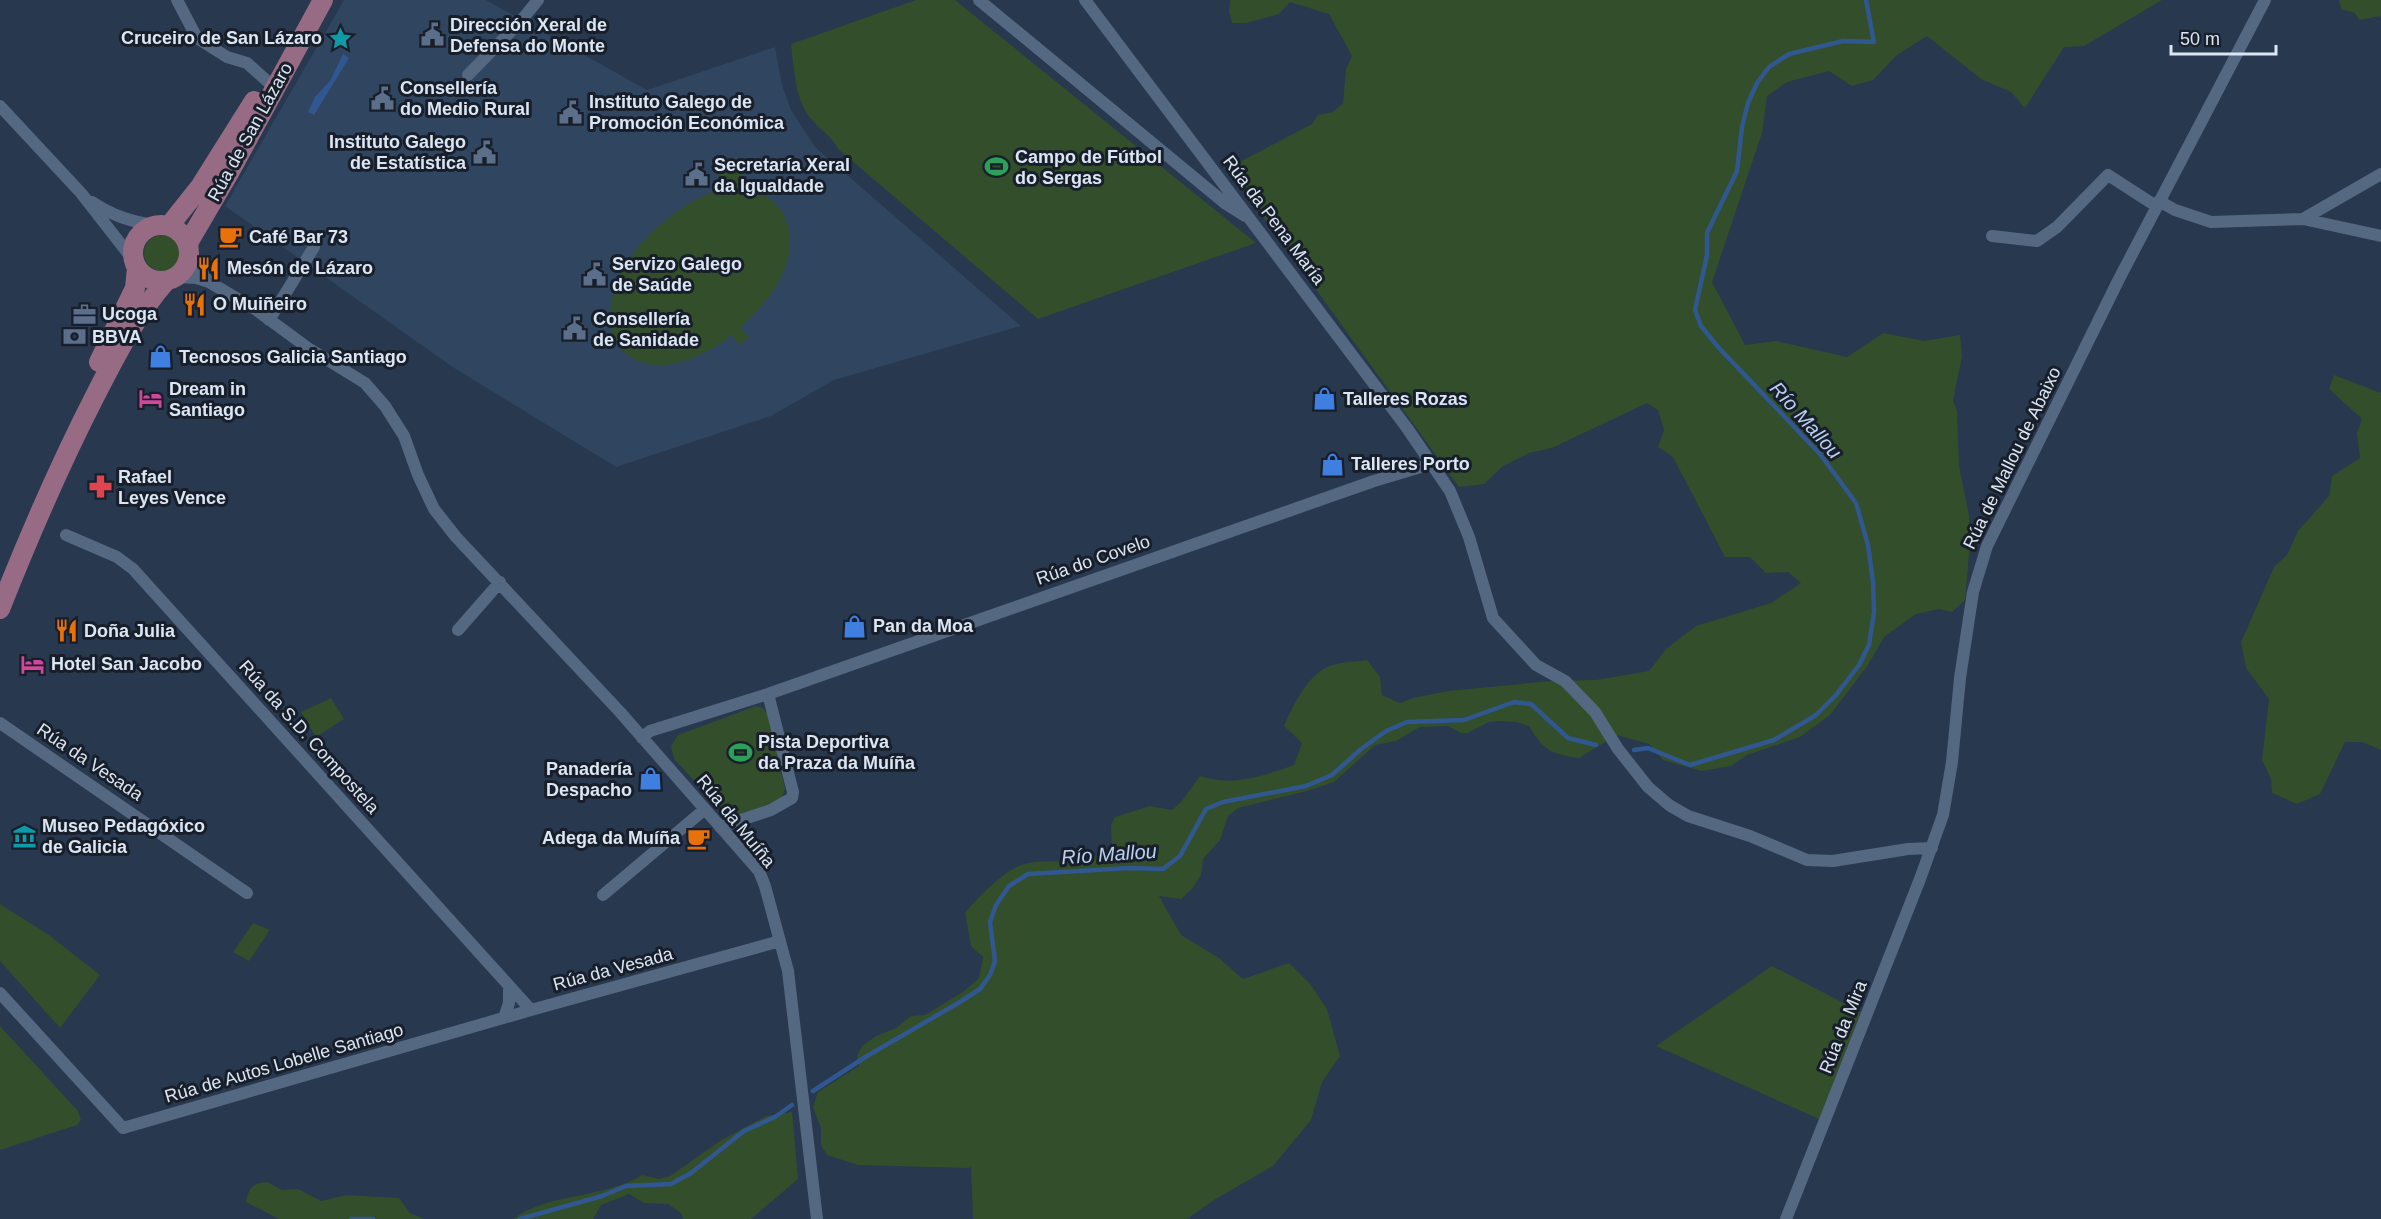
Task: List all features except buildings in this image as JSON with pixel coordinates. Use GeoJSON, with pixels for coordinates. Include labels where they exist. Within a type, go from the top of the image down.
{"type":"FeatureCollection","features":[{"type":"Feature","properties":{"kind":"main road","name":"Rúa de San Lázaro"},"geometry":{"type":"LineString","coordinates":[[188,250],[323,0]]}},
{"type":"Feature","properties":{"kind":"main road","name":"Rúa de San Lázaro"},"geometry":{"type":"LineString","coordinates":[[163,226],[200,187],[267,81],[311,20]]}},
{"type":"Feature","properties":{"kind":"main road"},"geometry":{"type":"LineString","coordinates":[[0,609],[56,475],[122,347],[150,299],[185,268],[188,250],[183,235],[163,226],[148,229],[136,242],[135,288],[76,413],[56,475]]}},
{"type":"Feature","properties":{"kind":"main road"},"geometry":{"type":"LineString","coordinates":[[136,264],[148,278],[171,279]]}},
{"type":"Feature","properties":{"kind":"street"},"geometry":{"type":"LineString","coordinates":[[177,0],[197,38],[227,57],[247,63],[267,81]]}},
{"type":"Feature","properties":{"kind":"street"},"geometry":{"type":"LineString","coordinates":[[468,75],[520,22],[538,0]]}},
{"type":"Feature","properties":{"kind":"street"},"geometry":{"type":"LineString","coordinates":[[979,0],[1226,204],[1244,217],[1249,216]]}},
{"type":"Feature","properties":{"kind":"street","name":"Rúa da Pena María"},"geometry":{"type":"LineString","coordinates":[[1085,0],[1249,216],[1450,491],[1469,537],[1493,618],[1536,665],[1565,681],[1588,704],[1618,749],[1648,787],[1669,805],[1688,816],[1750,836],[1808,860],[1833,861],[1908,849],[1932,848]]}},
{"type":"Feature","properties":{"kind":"street","name":"Rúa de Mallou de Abaixo"},"geometry":{"type":"LineString","coordinates":[[1932,848],[1942,815],[1952,762],[1960,678],[1973,592],[1986,546],[2158,204],[2265,0]]}},
{"type":"Feature","properties":{"kind":"street"},"geometry":{"type":"LineString","coordinates":[[0,106],[81,193],[136,264]]}},
{"type":"Feature","properties":{"kind":"street"},"geometry":{"type":"LineString","coordinates":[[2303,219],[2381,174]]}},
{"type":"Feature","properties":{"kind":"street"},"geometry":{"type":"LineString","coordinates":[[1992,236],[2037,241],[2057,227],[2108,175],[2158,204],[2211,222],[2303,219],[2381,236]]}},
{"type":"Feature","properties":{"kind":"street"},"geometry":{"type":"LineString","coordinates":[[81,193],[112,214],[141,223],[163,226]]}},
{"type":"Feature","properties":{"kind":"street"},"geometry":{"type":"LineString","coordinates":[[269,320],[314,247]]}},
{"type":"Feature","properties":{"kind":"street","name":"Rúa da Muíña"},"geometry":{"type":"LineString","coordinates":[[188,250],[209,282]]}},
{"type":"Feature","properties":{"kind":"street","name":"Rúa da Muíña"},"geometry":{"type":"LineString","coordinates":[[171,279],[196,278],[209,282],[365,383],[385,406],[404,436],[418,475],[434,509],[456,537],[642,738],[759,871],[788,971],[817,1219]]}},
{"type":"Feature","properties":{"kind":"street","name":"Rúa do Covelo"},"geometry":{"type":"LineString","coordinates":[[642,738],[650,731],[768,694],[1374,481],[1431,464]]}},
{"type":"Feature","properties":{"kind":"street","name":"Rúa da S.D. Compostela"},"geometry":{"type":"LineString","coordinates":[[66,536],[117,557],[133,569],[531,1010]]}},
{"type":"Feature","properties":{"kind":"street"},"geometry":{"type":"LineString","coordinates":[[458,630],[500,582]]}},
{"type":"Feature","properties":{"kind":"street"},"geometry":{"type":"LineString","coordinates":[[720,827],[771,810],[792,798],[768,694]]}},
{"type":"Feature","properties":{"kind":"street","name":"Rúa da Vesada"},"geometry":{"type":"LineString","coordinates":[[0,723],[248,893]]}},
{"type":"Feature","properties":{"kind":"street"},"geometry":{"type":"LineString","coordinates":[[603,895],[705,809]]}},
{"type":"Feature","properties":{"kind":"street","name":"Rúa da Mira"},"geometry":{"type":"LineString","coordinates":[[1786,1219],[1932,848]]}},
{"type":"Feature","properties":{"kind":"street","name":"Rúa da Vesada"},"geometry":{"type":"LineString","coordinates":[[454,1032],[780,941]]}},
{"type":"Feature","properties":{"kind":"street"},"geometry":{"type":"LineString","coordinates":[[504,1018],[509,1003],[509,986]]}},
{"type":"Feature","properties":{"kind":"street","name":"Rúa de Autos Lobelle Santiago"},"geometry":{"type":"LineString","coordinates":[[0,993],[123,1128],[454,1032]]}},
{"type":"Feature","properties":{"kind":"shaded area"},"geometry":{"type":"Polygon","coordinates":[[[344,0],[486,0],[647,90],[775,47],[782,85],[791,110],[815,147],[1021,326],[834,380],[771,416],[616,467],[454,368],[225,206],[344,0]]]}},
{"type":"Feature","properties":{"kind":"green space"},"geometry":{"type":"Polygon","coordinates":[[[916,0],[955,0],[1256,243],[1038,319],[838,149],[813,121],[802,104],[796,85],[791,44],[916,0]]]}},
{"type":"Feature","properties":{"kind":"green space"},"geometry":{"type":"Polygon","coordinates":[[[1230,0],[2162,0],[2084,46],[2064,47],[2025,108],[2011,92],[1981,79],[1927,36],[1897,55],[1873,80],[1852,86],[1829,71],[1787,82],[1767,96],[1762,133],[1712,282],[1745,345],[1776,341],[1847,357],[1883,333],[1924,341],[1960,335],[1962,356],[1953,400],[1957,411],[1959,466],[1969,516],[1970,543],[1965,600],[1952,612],[1939,609],[1916,614],[1884,637],[1868,665],[1830,715],[1800,737],[1747,755],[1731,766],[1701,771],[1663,760],[1649,744],[1617,735],[1579,758],[1569,757],[1549,750],[1539,741],[1529,726],[1516,722],[1489,722],[1468,733],[1461,733],[1448,726],[1420,727],[1396,741],[1375,745],[1334,782],[1238,808],[1228,816],[1220,840],[1203,859],[1201,875],[1192,889],[1181,899],[1159,896],[1181,935],[1219,958],[1243,979],[1289,963],[1311,985],[1327,1009],[1340,1056],[1322,1082],[1311,1120],[1273,1166],[1214,1200],[1187,1219],[973,1219],[971,1166],[969,1168],[858,1165],[827,1155],[821,1145],[821,1128],[813,1107],[818,1092],[859,1066],[857,1056],[862,1046],[876,1036],[896,1028],[911,1016],[925,1015],[963,992],[979,978],[983,957],[971,946],[965,913],[999,879],[1021,865],[1046,861],[1079,861],[1101,854],[1112,845],[1111,825],[1115,817],[1150,806],[1172,810],[1181,802],[1200,776],[1224,780],[1247,779],[1294,765],[1302,743],[1284,726],[1311,679],[1329,666],[1367,660],[1380,677],[1382,695],[1400,703],[1448,691],[1551,681],[1596,680],[1649,671],[1666,649],[1696,626],[1771,603],[1801,583],[1788,572],[1766,573],[1750,557],[1725,557],[1673,457],[1658,447],[1664,430],[1658,410],[1647,403],[1552,448],[1529,453],[1503,466],[1484,484],[1459,487],[1228,168],[1312,124],[1318,115],[1333,112],[1343,103],[1346,69],[1352,56],[1329,14],[1290,2],[1279,14],[1246,23],[1232,23],[1229,12],[1230,0]]]}},
{"type":"Feature","properties":{"kind":"green space"},"geometry":{"type":"Polygon","coordinates":[[[2339,0],[2381,0],[2381,16],[2359,20],[2355,13],[2341,9],[2339,0]]]}},
{"type":"Feature","properties":{"kind":"green space"},"geometry":{"type":"Polygon","coordinates":[[[720,161],[743,161],[742,188],[772,200],[786,219],[790,239],[785,268],[771,294],[740,328],[749,337],[739,345],[732,335],[709,350],[683,361],[656,365],[642,363],[624,352],[613,335],[611,308],[616,286],[627,264],[642,243],[660,225],[701,197],[721,189],[718,173],[723,172],[720,161]]]}},
{"type":"Feature","properties":{"kind":"green space"},"geometry":{"type":"Polygon","coordinates":[[[162,235],[174,241],[180,253],[174,265],[162,271],[150,265],[144,253],[150,241],[162,235]]]}},
{"type":"Feature","properties":{"kind":"green space"},"geometry":{"type":"Polygon","coordinates":[[[2334,375],[2381,393],[2381,750],[2362,742],[2345,742],[2320,794],[2297,804],[2272,793],[2271,779],[2262,760],[2269,699],[2246,668],[2241,642],[2274,567],[2287,555],[2298,531],[2329,496],[2332,476],[2360,458],[2357,433],[2362,419],[2329,389],[2334,375]]]}},
{"type":"Feature","properties":{"kind":"green space"},"geometry":{"type":"Polygon","coordinates":[[[331,698],[344,719],[316,737],[301,712],[331,698]]]}},
{"type":"Feature","properties":{"kind":"green space"},"geometry":{"type":"Polygon","coordinates":[[[756,706],[763,708],[769,717],[785,789],[781,800],[729,818],[674,759],[671,746],[678,735],[756,706]]]}},
{"type":"Feature","properties":{"kind":"green space"},"geometry":{"type":"Polygon","coordinates":[[[0,904],[49,935],[100,975],[60,1028],[0,961],[0,904]]]}},
{"type":"Feature","properties":{"kind":"green space"},"geometry":{"type":"Polygon","coordinates":[[[253,923],[270,930],[249,961],[233,952],[253,923]]]}},
{"type":"Feature","properties":{"kind":"green space"},"geometry":{"type":"Polygon","coordinates":[[[1772,966],[1861,1012],[1819,1119],[1656,1046],[1772,966]]]}},
{"type":"Feature","properties":{"kind":"green space"},"geometry":{"type":"Polygon","coordinates":[[[0,1026],[78,1111],[81,1120],[77,1125],[0,1150],[0,1026]]]}},
{"type":"Feature","properties":{"kind":"green space"},"geometry":{"type":"Polygon","coordinates":[[[792,1112],[798,1179],[751,1219],[683,1219],[681,1213],[668,1204],[644,1203],[629,1194],[601,1205],[593,1219],[513,1219],[543,1204],[611,1188],[642,1175],[659,1179],[670,1176],[720,1141],[766,1116],[792,1112]]]}},
{"type":"Feature","properties":{"kind":"green space"},"geometry":{"type":"Polygon","coordinates":[[[267,1182],[282,1190],[298,1189],[321,1201],[346,1195],[399,1198],[410,1213],[424,1219],[279,1219],[246,1202],[252,1187],[258,1183],[267,1182]]]}},
{"type":"Feature","properties":{"kind":"water"},"geometry":{"type":"Polygon","coordinates":[[[343,54],[349,58],[314,115],[308,112],[315,97],[330,81],[343,54]]]}},
{"type":"Feature","properties":{"kind":"waterway","name":"Río Mallou"},"geometry":{"type":"LineString","coordinates":[[1634,750],[1648,748],[1690,765],[1774,740],[1816,715],[1836,695],[1859,665],[1869,645],[1874,612],[1873,582],[1868,545],[1856,503],[1820,454],[1719,348],[1701,326],[1695,310],[1707,255],[1707,233],[1737,171],[1742,127],[1748,103],[1757,83],[1769,67],[1789,54],[1843,41],[1874,42],[1866,0]]}},
{"type":"Feature","properties":{"kind":"waterway","name":"Río Mallou"},"geometry":{"type":"LineString","coordinates":[[813,1091],[980,989],[990,975],[995,961],[990,922],[996,905],[1009,886],[1028,874],[1129,868],[1163,869],[1180,856],[1206,809],[1223,802],[1306,786],[1332,775],[1361,749],[1386,731],[1407,722],[1464,720],[1514,702],[1531,704],[1568,738],[1596,745]]}},
{"type":"Feature","properties":{"kind":"waterway","name":"Río Mallou"},"geometry":{"type":"LineString","coordinates":[[520,1219],[602,1196],[626,1186],[671,1184],[691,1173],[744,1131],[775,1117],[792,1105]]}},
{"type":"Feature","properties":{"kind":"waterway","name":"Río Mallou"},"geometry":{"type":"LineString","coordinates":[[351,1219],[373,1219]]}},
{"type":"Feature","properties":{"kind":"place","name":"Dirección Xeral de Defensa do Monte"},"geometry":{"type":"Point","coordinates":[432,35]}},
{"type":"Feature","properties":{"kind":"place","name":"Cruceiro de San Lázaro"},"geometry":{"type":"Point","coordinates":[340,38]}},
{"type":"Feature","properties":{"kind":"place","name":"Consellería do Medio Rural"},"geometry":{"type":"Point","coordinates":[382,98]}},
{"type":"Feature","properties":{"kind":"place","name":"Instituto Galego de Promoción Económica"},"geometry":{"type":"Point","coordinates":[571,112]}},
{"type":"Feature","properties":{"kind":"place","name":"Instituto Galego de Estatística"},"geometry":{"type":"Point","coordinates":[484,152]}},
{"type":"Feature","properties":{"kind":"place","name":"Campo de Fútbol do Sergas"},"geometry":{"type":"Point","coordinates":[997,167]}},
{"type":"Feature","properties":{"kind":"place","name":"Secretaría Xeral da Igualdade"},"geometry":{"type":"Point","coordinates":[696,175]}},
{"type":"Feature","properties":{"kind":"place","name":"Café Bar 73"},"geometry":{"type":"Point","coordinates":[231,237]}},
{"type":"Feature","properties":{"kind":"place","name":"Mesón de Lázaro"},"geometry":{"type":"Point","coordinates":[209,268]}},
{"type":"Feature","properties":{"kind":"place","name":"Servizo Galego de Saúde"},"geometry":{"type":"Point","coordinates":[594,274]}},
{"type":"Feature","properties":{"kind":"place","name":"O Muiñeiro"},"geometry":{"type":"Point","coordinates":[195,304]}},
{"type":"Feature","properties":{"kind":"place","name":"Ucoga"},"geometry":{"type":"Point","coordinates":[84,314]}},
{"type":"Feature","properties":{"kind":"place","name":"Consellería de Sanidade"},"geometry":{"type":"Point","coordinates":[575,329]}},
{"type":"Feature","properties":{"kind":"place","name":"BBVA"},"geometry":{"type":"Point","coordinates":[74,337]}},
{"type":"Feature","properties":{"kind":"place","name":"Tecnosos Galicia Santiago"},"geometry":{"type":"Point","coordinates":[161,357]}},
{"type":"Feature","properties":{"kind":"place","name":"Dream in Santiago"},"geometry":{"type":"Point","coordinates":[151,399]}},
{"type":"Feature","properties":{"kind":"place","name":"Talleres Rozas"},"geometry":{"type":"Point","coordinates":[1325,399]}},
{"type":"Feature","properties":{"kind":"place","name":"Talleres Porto"},"geometry":{"type":"Point","coordinates":[1333,464]}},
{"type":"Feature","properties":{"kind":"place","name":"Rafael Leyes Vence"},"geometry":{"type":"Point","coordinates":[100,487]}},
{"type":"Feature","properties":{"kind":"place","name":"Pan da Moa"},"geometry":{"type":"Point","coordinates":[855,626]}},
{"type":"Feature","properties":{"kind":"place","name":"Doña Julia"},"geometry":{"type":"Point","coordinates":[66,631]}},
{"type":"Feature","properties":{"kind":"place","name":"Hotel San Jacobo"},"geometry":{"type":"Point","coordinates":[33,664]}},
{"type":"Feature","properties":{"kind":"place","name":"Pista Deportiva da Praza da Muíña"},"geometry":{"type":"Point","coordinates":[740,752]}},
{"type":"Feature","properties":{"kind":"place","name":"Panadería Despacho"},"geometry":{"type":"Point","coordinates":[650,779]}},
{"type":"Feature","properties":{"kind":"place","name":"Museo Pedagóxico de Galicia"},"geometry":{"type":"Point","coordinates":[24,836]}},
{"type":"Feature","properties":{"kind":"place","name":"Adega da Muíña"},"geometry":{"type":"Point","coordinates":[698,838]}}]}
